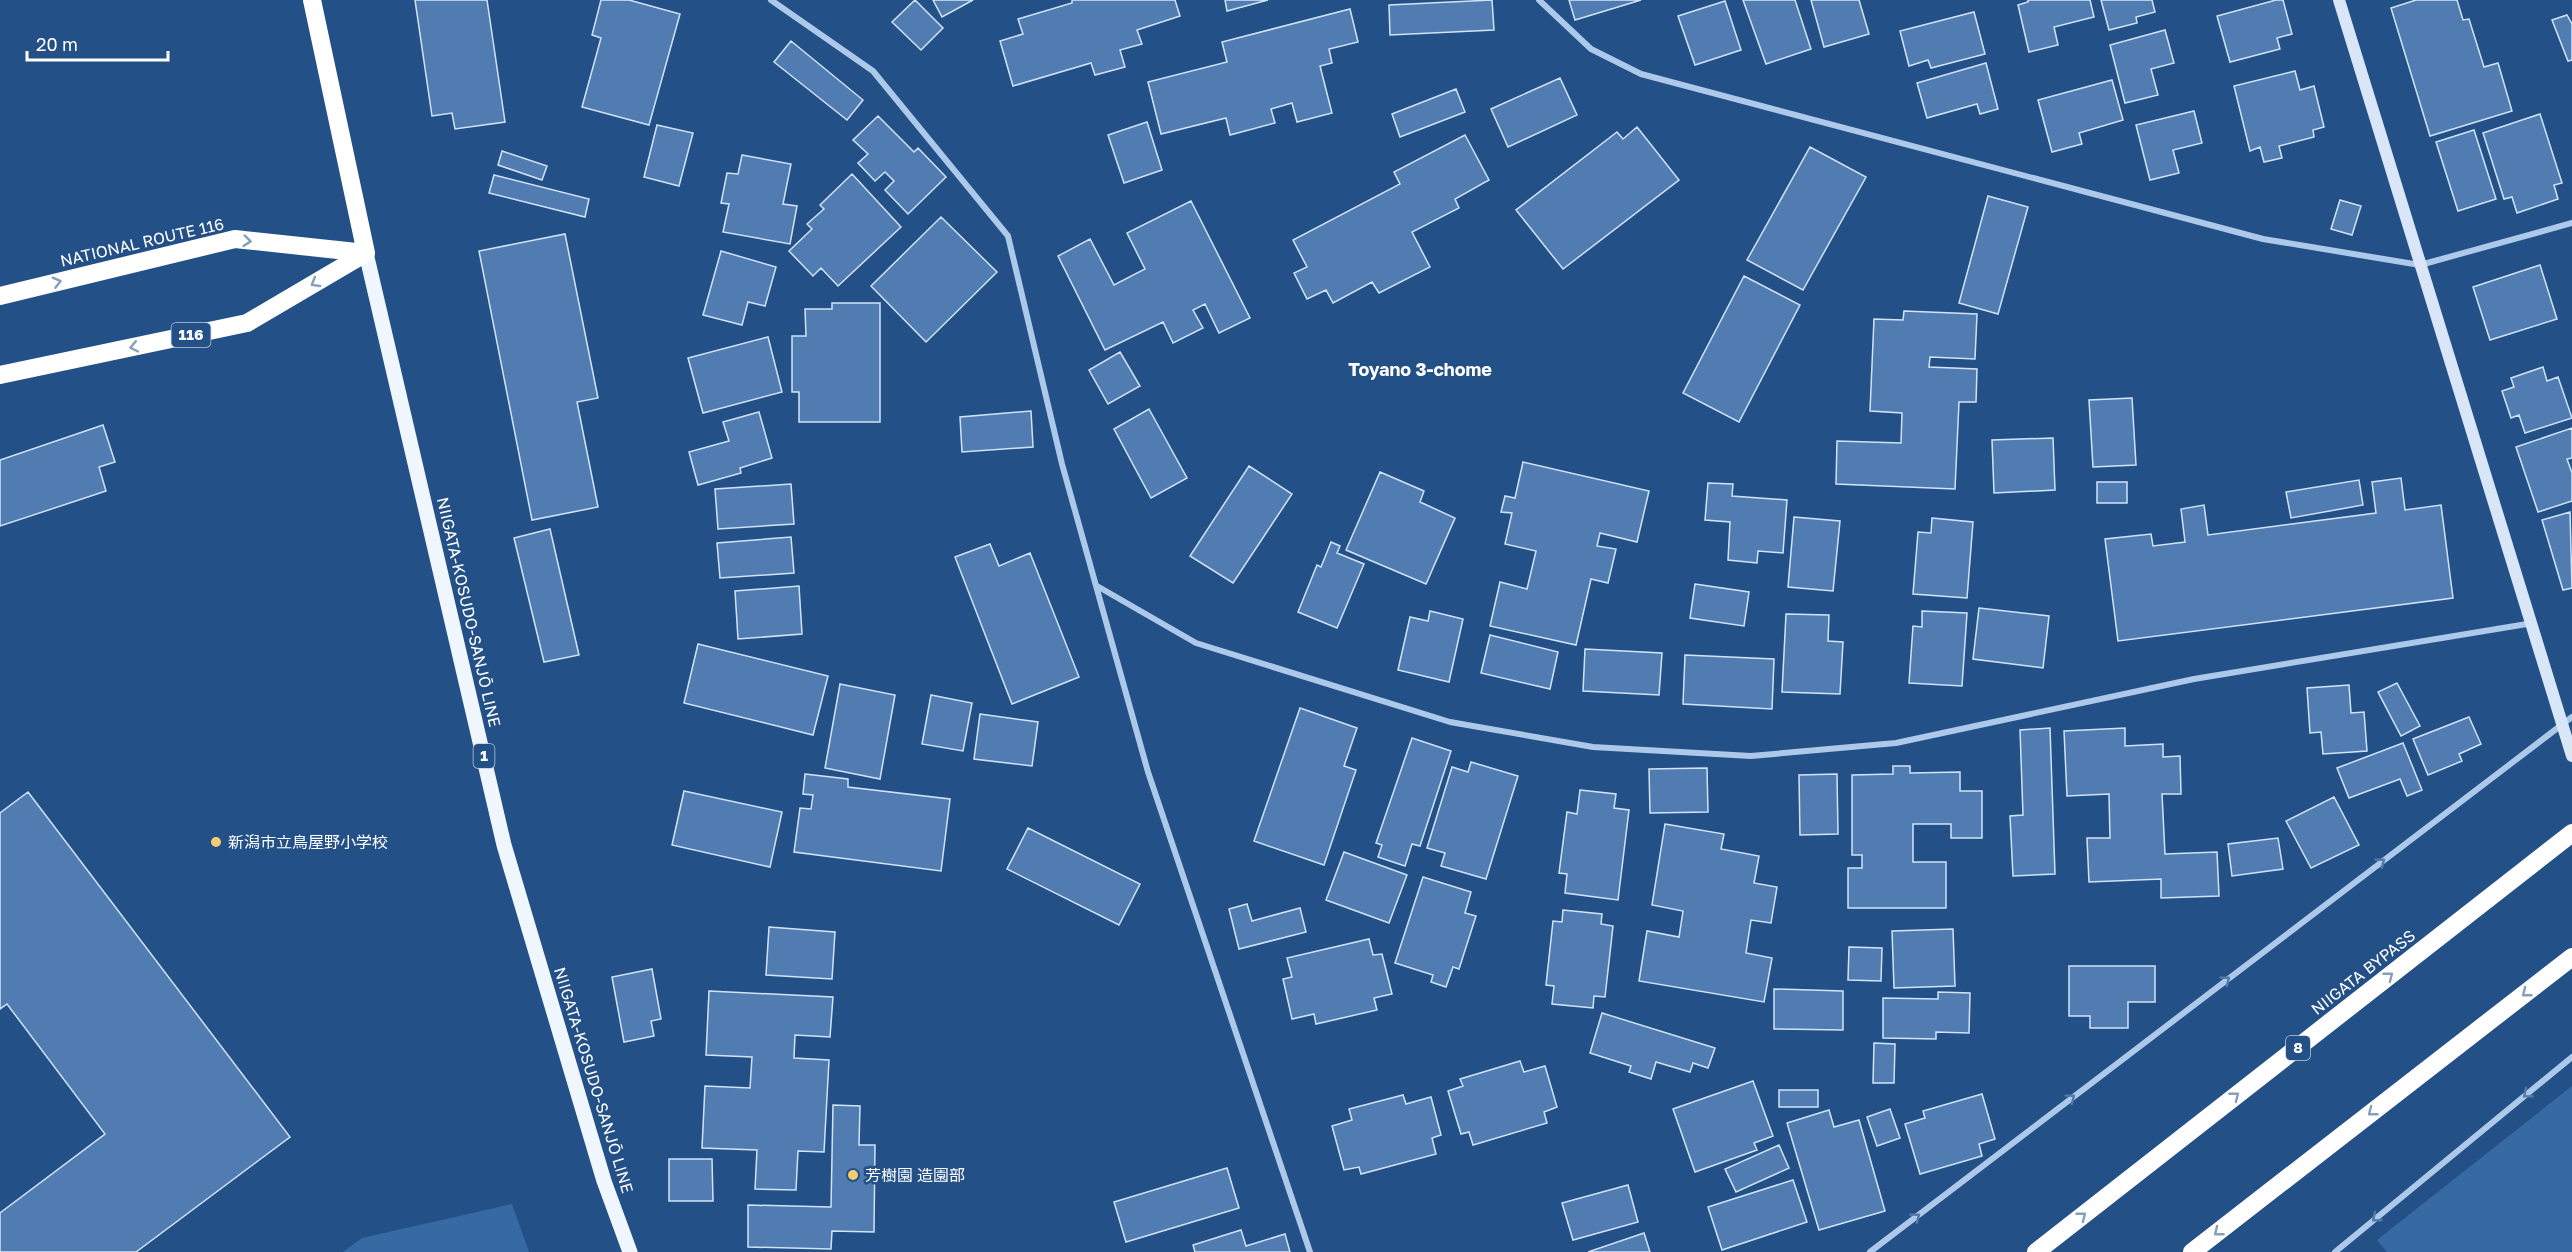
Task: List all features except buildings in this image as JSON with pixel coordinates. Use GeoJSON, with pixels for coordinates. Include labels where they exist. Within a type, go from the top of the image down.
{"type":"FeatureCollection","features":[{"type":"Feature","properties":{"kind":"highway"},"geometry":{"type":"LineString","coordinates":[[312,0],[366,253]]}},
{"type":"Feature","properties":{"kind":"highway","name":"NATIONAL ROUTE 116"},"geometry":{"type":"LineString","coordinates":[[0,296],[235,239],[366,253]]}},
{"type":"Feature","properties":{"kind":"highway","name":"116"},"geometry":{"type":"LineString","coordinates":[[0,375],[247,323],[366,253]]}},
{"type":"Feature","properties":{"kind":"highway","name":"NIIGATA BYPASS"},"geometry":{"type":"LineString","coordinates":[[2036,1252],[2566,838]]}},
{"type":"Feature","properties":{"kind":"highway"},"geometry":{"type":"LineString","coordinates":[[2192,1252],[2572,957]]}},
{"type":"Feature","properties":{"kind":"main road","name":"NIIGATA-KOSUDO-SANJŌ LINE"},"geometry":{"type":"LineString","coordinates":[[366,253],[504,845],[604,1181],[630,1252]]}},
{"type":"Feature","properties":{"kind":"street"},"geometry":{"type":"LineString","coordinates":[[771,0],[873,71],[1008,236],[1062,464],[1148,772],[1310,1252]]}},
{"type":"Feature","properties":{"kind":"street"},"geometry":{"type":"LineString","coordinates":[[1539,0],[1591,49],[1641,74],[2264,239],[2420,265],[2572,223]]}},
{"type":"Feature","properties":{"kind":"street"},"geometry":{"type":"LineString","coordinates":[[2339,0],[2533,623],[2567,720],[2572,756]]}},
{"type":"Feature","properties":{"kind":"street"},"geometry":{"type":"LineString","coordinates":[[1097,586],[1196,643],[1450,722],[1593,747],[1751,756],[1896,743],[2194,679],[2533,623]]}},
{"type":"Feature","properties":{"kind":"street"},"geometry":{"type":"LineString","coordinates":[[1870,1252],[2567,720]]}},
{"type":"Feature","properties":{"kind":"street"},"geometry":{"type":"LineString","coordinates":[[2335,1252],[2572,1057]]}},
{"type":"Feature","properties":{"kind":"shaded area"},"geometry":{"type":"Polygon","coordinates":[[[2572,1086],[2572,1252],[2387,1252],[2377,1240],[2572,1086]]]}},
{"type":"Feature","properties":{"kind":"shaded area"},"geometry":{"type":"Polygon","coordinates":[[[512,1204],[529,1252],[343,1252],[362,1238],[512,1204]]]}},
{"type":"Feature","properties":{"kind":"place","name":"新潟市立鳥屋野小学校"},"geometry":{"type":"Point","coordinates":[216,842]}},
{"type":"Feature","properties":{"kind":"place","name":"芳樹園 造園部"},"geometry":{"type":"Point","coordinates":[853,1175]}},
{"type":"Feature","properties":{"kind":"district","name":"Toyano 3-chome"},"geometry":{"type":"Point","coordinates":[1420,370]}}]}
